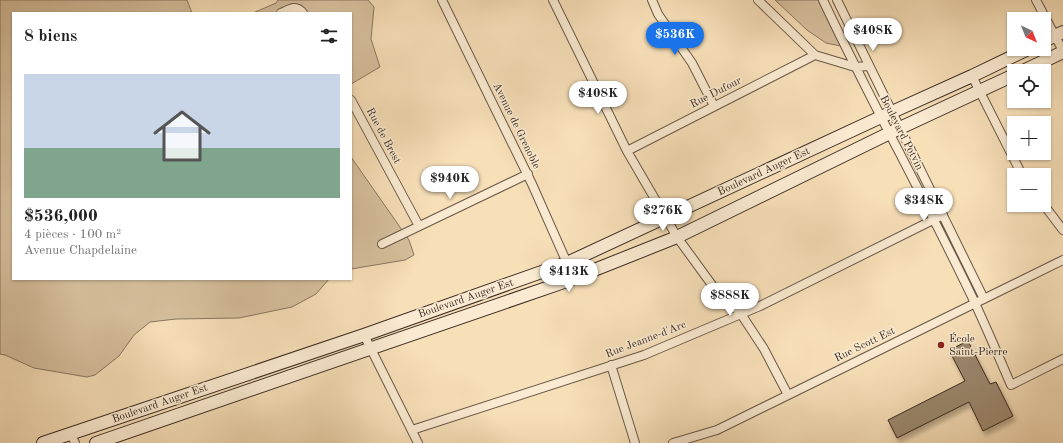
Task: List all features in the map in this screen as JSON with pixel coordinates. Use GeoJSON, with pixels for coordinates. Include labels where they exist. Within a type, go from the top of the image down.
{"type":"FeatureCollection","features":[{"type":"Feature","properties":{"kind":"main road"},"geometry":{"type":"LineString","coordinates":[[1037,64],[1063,51]]}},
{"type":"Feature","properties":{"kind":"main road","name":"Boulevard Auger Est"},"geometry":{"type":"LineString","coordinates":[[43,443],[73,438],[567,263],[1013,56]]}},
{"type":"Feature","properties":{"kind":"main road","name":"Boulevard Auger Est"},"geometry":{"type":"LineString","coordinates":[[96,443],[564,282],[677,237],[900,128],[1007,78]]}},
{"type":"Feature","properties":{"kind":"street","name":"Avenue de Grenoble"},"geometry":{"type":"LineString","coordinates":[[442,0],[528,174],[567,263]]}},
{"type":"Feature","properties":{"kind":"street"},"geometry":{"type":"LineString","coordinates":[[553,0],[628,151],[677,237],[712,285],[741,314],[764,349],[788,395]]}},
{"type":"Feature","properties":{"kind":"street"},"geometry":{"type":"LineString","coordinates":[[652,0],[658,14],[692,63],[714,106]]}},
{"type":"Feature","properties":{"kind":"street"},"geometry":{"type":"LineString","coordinates":[[758,0],[815,55],[855,67],[869,66]]}},
{"type":"Feature","properties":{"kind":"street","name":"Boulevard Potvin"},"geometry":{"type":"LineString","coordinates":[[823,0],[855,67],[975,303],[1011,385],[1063,359]]}},
{"type":"Feature","properties":{"kind":"street","name":"Boulevard Potvin"},"geometry":{"type":"LineString","coordinates":[[837,0],[984,298]]}},
{"type":"Feature","properties":{"kind":"street"},"geometry":{"type":"LineString","coordinates":[[1036,0],[1063,51]]}},
{"type":"Feature","properties":{"kind":"street"},"geometry":{"type":"LineString","coordinates":[[283,12],[293,7],[300,9],[302,12]]}},
{"type":"Feature","properties":{"kind":"street","name":"Rue Dufour"},"geometry":{"type":"LineString","coordinates":[[628,151],[815,55]]}},
{"type":"Feature","properties":{"kind":"street"},"geometry":{"type":"LineString","coordinates":[[972,76],[1018,168]]}},
{"type":"Feature","properties":{"kind":"street","name":"Rue de Brest"},"geometry":{"type":"LineString","coordinates":[[352,102],[419,226]]}},
{"type":"Feature","properties":{"kind":"street"},"geometry":{"type":"LineString","coordinates":[[382,244],[528,174]]}},
{"type":"Feature","properties":{"kind":"street"},"geometry":{"type":"LineString","coordinates":[[1049,212],[1063,230]]}},
{"type":"Feature","properties":{"kind":"street","name":"Rue Jeanne-d'Arc"},"geometry":{"type":"LineString","coordinates":[[412,430],[644,355],[760,306],[943,215]]}},
{"type":"Feature","properties":{"kind":"street","name":"Rue Scott Est"},"geometry":{"type":"LineString","coordinates":[[673,443],[717,430],[1063,260]]}},
{"type":"Feature","properties":{"kind":"street"},"geometry":{"type":"LineString","coordinates":[[364,335],[418,443]]}},
{"type":"Feature","properties":{"kind":"street"},"geometry":{"type":"LineString","coordinates":[[611,365],[635,443]]}},
{"type":"Feature","properties":{"kind":"shaded area"},"geometry":{"type":"Polygon","coordinates":[[[0,0],[187,0],[192,12],[12,12],[12,280],[328,280],[316,294],[292,307],[239,318],[176,319],[150,322],[134,335],[119,356],[95,375],[87,377],[34,368],[0,354],[0,0]]]}},
{"type":"Feature","properties":{"kind":"shaded area"},"geometry":{"type":"Polygon","coordinates":[[[278,0],[368,0],[374,7],[371,39],[380,67],[352,83],[352,12],[255,12],[276,3],[278,0]]]}},
{"type":"Feature","properties":{"kind":"shaded area"},"geometry":{"type":"Polygon","coordinates":[[[775,0],[819,0],[841,46],[826,43],[807,30],[775,0]]]}},
{"type":"Feature","properties":{"kind":"shaded area"},"geometry":{"type":"Polygon","coordinates":[[[352,158],[409,240],[414,255],[405,260],[352,269],[352,158]]]}},
{"type":"Feature","properties":{"kind":"building"},"geometry":{"type":"Polygon","coordinates":[[[968,341],[990,384],[996,382],[1013,416],[983,431],[969,402],[897,438],[888,420],[965,381],[949,350],[968,341]]]}},
{"type":"Feature","properties":{"kind":"place","name":"École Saint-Pierre"},"geometry":{"type":"Point","coordinates":[941,345]}}]}
